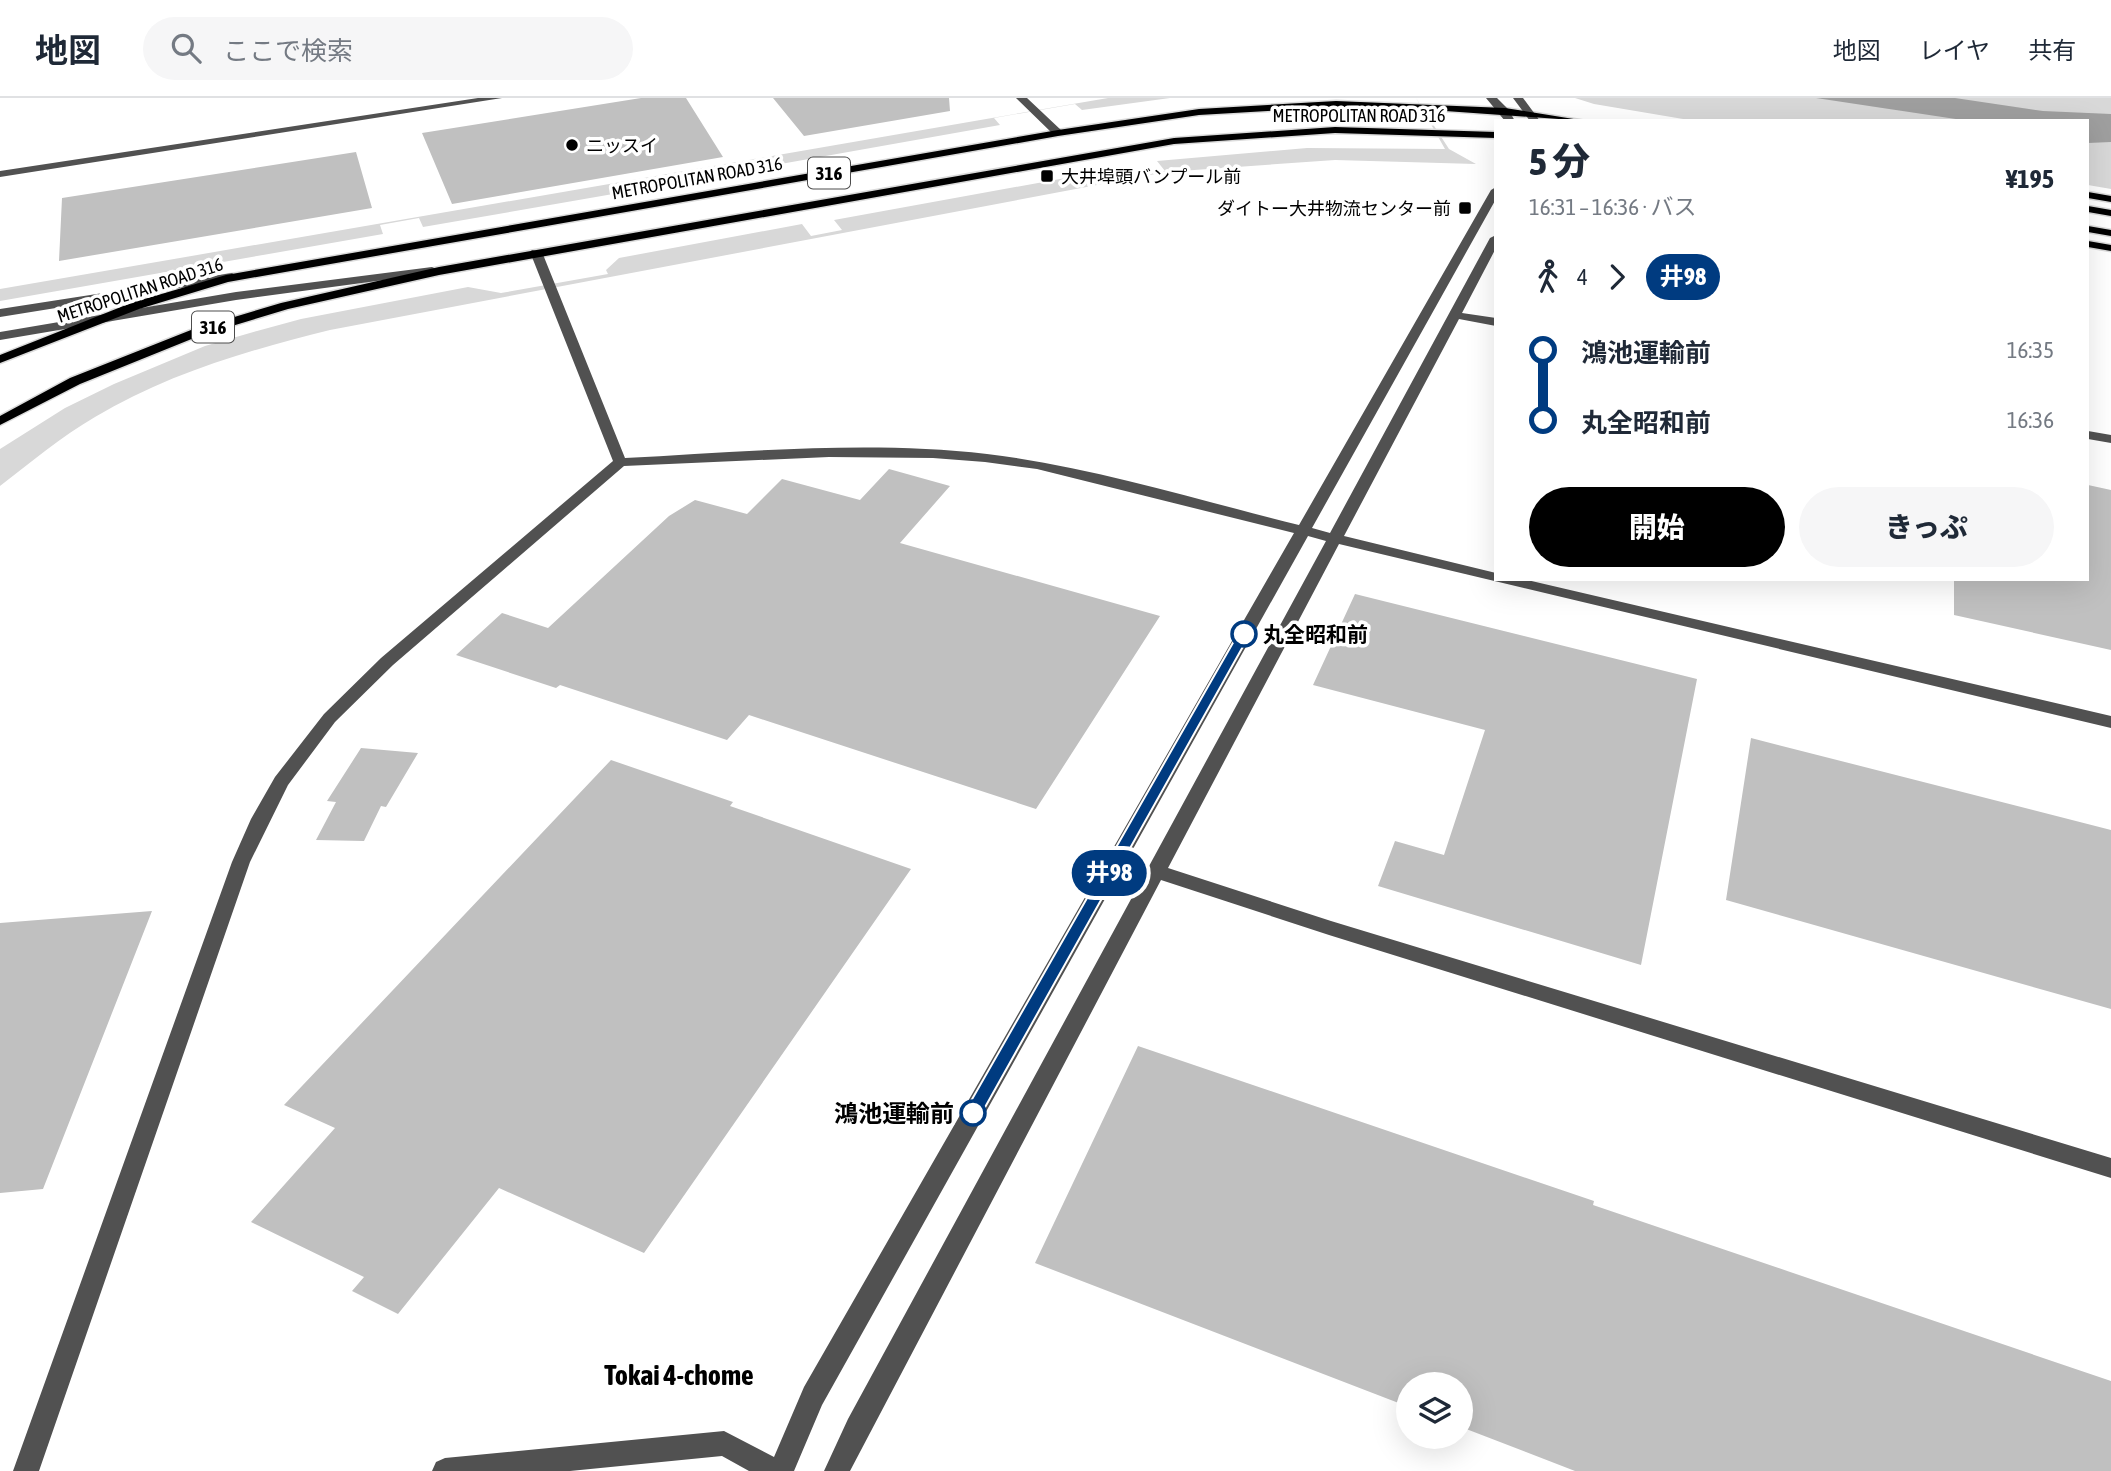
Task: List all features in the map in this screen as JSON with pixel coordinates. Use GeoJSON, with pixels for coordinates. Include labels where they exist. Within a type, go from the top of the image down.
{"type":"FeatureCollection","features":[{"type":"Feature","properties":{"kind":"main road","name":"METROPOLITAN ROAD 316"},"geometry":{"type":"LineString","coordinates":[[0,359],[92,321],[196,286],[1058,132],[1199,112],[1262,107],[1403,105],[1557,119]]}},
{"type":"Feature","properties":{"kind":"main road","name":"METROPOLITAN ROAD 316"},"geometry":{"type":"LineString","coordinates":[[0,421],[75,381],[195,333],[285,306],[439,271],[1174,141],[1335,130],[1494,135]]}},
{"type":"Feature","properties":{"kind":"main road"},"geometry":{"type":"LineString","coordinates":[[2089,195],[2111,199]]}},
{"type":"Feature","properties":{"kind":"main road"},"geometry":{"type":"LineString","coordinates":[[2089,209],[2111,213]]}},
{"type":"Feature","properties":{"kind":"main road"},"geometry":{"type":"LineString","coordinates":[[2089,229],[2111,233]]}},
{"type":"Feature","properties":{"kind":"main road"},"geometry":{"type":"LineString","coordinates":[[2089,243],[2111,248]]}},
{"type":"Feature","properties":{"kind":"street"},"geometry":{"type":"LineString","coordinates":[[0,174],[497,98]]}},
{"type":"Feature","properties":{"kind":"street"},"geometry":{"type":"LineString","coordinates":[[1021,98],[1058,132]]}},
{"type":"Feature","properties":{"kind":"street"},"geometry":{"type":"LineString","coordinates":[[1491,98],[1508,116]]}},
{"type":"Feature","properties":{"kind":"street"},"geometry":{"type":"LineString","coordinates":[[1518,98],[1533,117]]}},
{"type":"Feature","properties":{"kind":"street"},"geometry":{"type":"LineString","coordinates":[[782,1471],[813,1396],[1494,194]]}},
{"type":"Feature","properties":{"kind":"street"},"geometry":{"type":"LineString","coordinates":[[837,1471],[863,1417],[1494,242]]}},
{"type":"Feature","properties":{"kind":"street"},"geometry":{"type":"LineString","coordinates":[[536,253],[620,461]]}},
{"type":"Feature","properties":{"kind":"street"},"geometry":{"type":"LineString","coordinates":[[0,336],[236,296],[439,271]]}},
{"type":"Feature","properties":{"kind":"street"},"geometry":{"type":"LineString","coordinates":[[0,313],[258,273]]}},
{"type":"Feature","properties":{"kind":"street"},"geometry":{"type":"LineString","coordinates":[[1455,315],[1494,322]]}},
{"type":"Feature","properties":{"kind":"street"},"geometry":{"type":"LineString","coordinates":[[2089,435],[2111,439]]}},
{"type":"Feature","properties":{"kind":"street"},"geometry":{"type":"LineString","coordinates":[[26,1471],[241,862],[258,816],[279,780],[321,724],[366,680],[620,461],[852,453],[982,456],[1037,465],[1494,578]]}},
{"type":"Feature","properties":{"kind":"street"},"geometry":{"type":"LineString","coordinates":[[1511,581],[2111,722]]}},
{"type":"Feature","properties":{"kind":"street"},"geometry":{"type":"LineString","coordinates":[[1157,871],[1342,932],[2111,1168]]}},
{"type":"Feature","properties":{"kind":"street"},"geometry":{"type":"LineString","coordinates":[[445,1471],[724,1443],[774,1471]]}},
{"type":"Feature","properties":{"kind":"shaded area"},"geometry":{"type":"Polygon","coordinates":[[[1108,98],[1170,98],[1082,110],[1075,104],[994,118],[1000,125],[775,165],[768,157],[728,164],[734,173],[423,227],[419,218],[380,225],[383,234],[0,301],[0,289],[1108,98]]]}},
{"type":"Feature","properties":{"kind":"shaded area"},"geometry":{"type":"Polygon","coordinates":[[[1416,98],[1449,149],[1476,164],[1335,160],[1166,172],[330,330],[239,355],[151,388],[82,425],[0,486],[0,449],[65,408],[114,384],[205,346],[257,331],[301,319],[468,287],[501,293],[608,274],[606,270],[619,258],[802,224],[811,236],[842,230],[834,220],[1115,169],[1125,177],[1165,171],[1157,161],[1307,148],[1445,149],[1416,98]]]}},
{"type":"Feature","properties":{"kind":"shaded area"},"geometry":{"type":"Polygon","coordinates":[[[1575,98],[2111,98],[2111,189],[2089,185],[2089,119],[1683,119],[1594,104],[1575,98]]]}},
{"type":"Feature","properties":{"kind":"shaded area"},"geometry":{"type":"Polygon","coordinates":[[[1816,98],[1955,98],[2043,111],[2111,114],[2111,142],[2089,143],[2089,119],[1956,119],[1816,98]]]}},
{"type":"Feature","properties":{"kind":"building","name":"ニッスイ"},"geometry":{"type":"Polygon","coordinates":[[[641,98],[686,98],[723,157],[452,204],[422,133],[641,98]]]}},
{"type":"Feature","properties":{"kind":"building"},"geometry":{"type":"Polygon","coordinates":[[[773,98],[949,98],[950,111],[804,136],[773,98]]]}},
{"type":"Feature","properties":{"kind":"building"},"geometry":{"type":"Polygon","coordinates":[[[356,152],[372,208],[59,261],[62,198],[356,152]]]}},
{"type":"Feature","properties":{"kind":"building"},"geometry":{"type":"Polygon","coordinates":[[[889,469],[950,486],[900,543],[1160,616],[1036,809],[749,715],[727,740],[560,685],[556,688],[456,655],[502,613],[548,628],[669,516],[695,500],[747,514],[782,479],[860,500],[889,469]]]}},
{"type":"Feature","properties":{"kind":"building"},"geometry":{"type":"Polygon","coordinates":[[[2089,485],[2111,490],[2111,650],[1954,615],[1954,581],[2089,581],[2089,485]]]}},
{"type":"Feature","properties":{"kind":"building"},"geometry":{"type":"Polygon","coordinates":[[[1355,594],[1697,679],[1641,965],[1378,886],[1395,841],[1444,855],[1485,730],[1313,685],[1355,594]]]}},
{"type":"Feature","properties":{"kind":"building"},"geometry":{"type":"Polygon","coordinates":[[[1751,738],[2111,830],[2111,1009],[1726,900],[1751,738]]]}},
{"type":"Feature","properties":{"kind":"building"},"geometry":{"type":"Polygon","coordinates":[[[361,748],[418,753],[386,807],[381,806],[364,841],[316,840],[336,802],[327,801],[361,748]]]}},
{"type":"Feature","properties":{"kind":"building"},"geometry":{"type":"Polygon","coordinates":[[[611,760],[733,802],[730,806],[911,869],[644,1253],[499,1188],[398,1314],[352,1291],[364,1277],[251,1222],[335,1128],[284,1105],[611,760]]]}},
{"type":"Feature","properties":{"kind":"building"},"geometry":{"type":"Polygon","coordinates":[[[152,911],[43,1189],[0,1193],[0,923],[152,911]]]}},
{"type":"Feature","properties":{"kind":"building"},"geometry":{"type":"Polygon","coordinates":[[[1138,1046],[1594,1201],[1593,1205],[2111,1381],[2111,1471],[1575,1471],[1473,1432],[1473,1372],[1396,1372],[1396,1402],[1035,1263],[1138,1046]]]}},
{"type":"Feature","properties":{"kind":"bus line","name":"井98"},"geometry":{"type":"LineString","coordinates":[[973,1113],[1244,634]]}},
{"type":"Feature","properties":{"kind":"place","name":"ニッスイ"},"geometry":{"type":"Point","coordinates":[572,145]}},
{"type":"Feature","properties":{"kind":"place","name":"大井埠頭バンプール前"},"geometry":{"type":"Point","coordinates":[1047,176]}},
{"type":"Feature","properties":{"kind":"place","name":"ダイトー大井物流センター前"},"geometry":{"type":"Point","coordinates":[1465,208]}},
{"type":"Feature","properties":{"kind":"place","name":"丸全昭和前"},"geometry":{"type":"Point","coordinates":[1244,634]}},
{"type":"Feature","properties":{"kind":"place","name":"鴻池運輸前"},"geometry":{"type":"Point","coordinates":[973,1113]}},
{"type":"Feature","properties":{"kind":"district","name":"Tokai 4-chome"},"geometry":{"type":"Point","coordinates":[679,1375]}}]}
